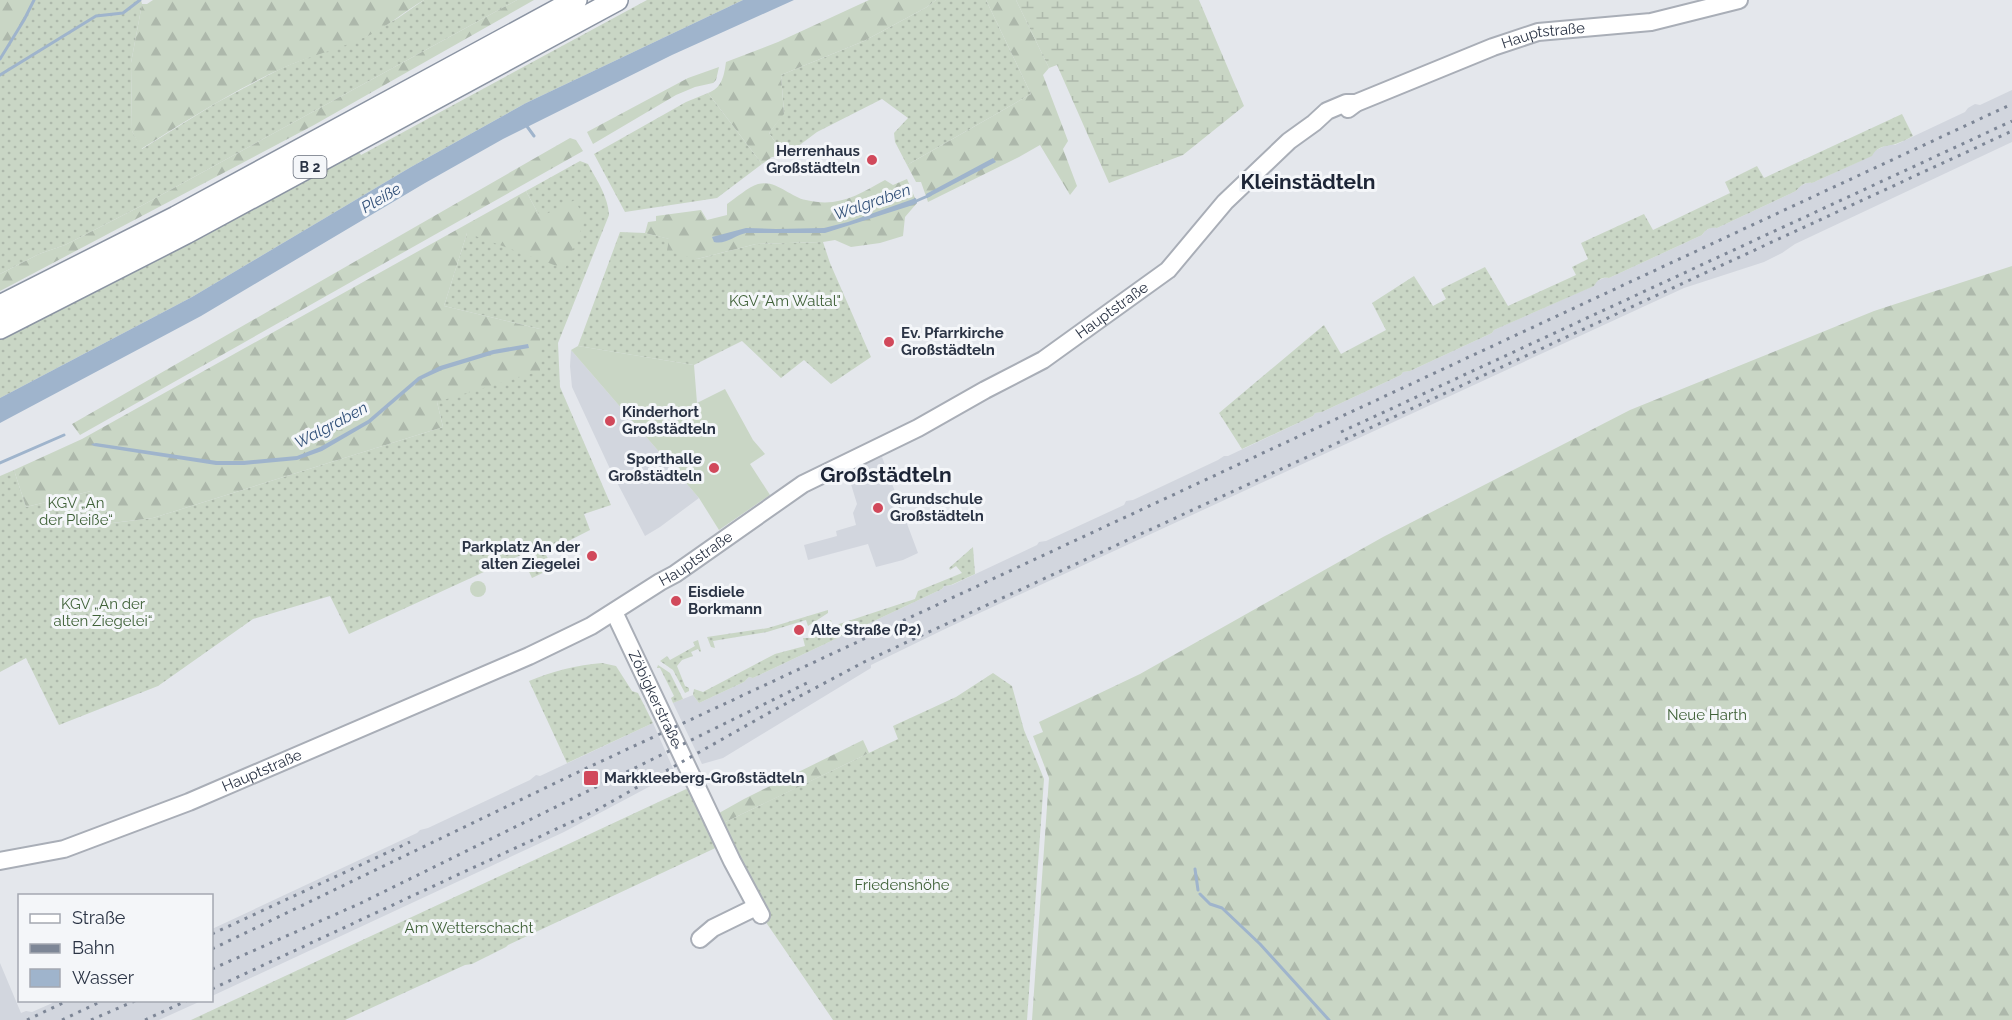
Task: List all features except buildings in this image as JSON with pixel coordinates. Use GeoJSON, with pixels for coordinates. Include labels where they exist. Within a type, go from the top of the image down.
{"type":"FeatureCollection","features":[{"type":"Feature","properties":{"kind":"highway","name":"B 2"},"geometry":{"type":"LineString","coordinates":[[0,306],[176,217],[576,0]]}},
{"type":"Feature","properties":{"kind":"highway","name":"B 2"},"geometry":{"type":"LineString","coordinates":[[0,328],[196,228],[617,0]]}},
{"type":"Feature","properties":{"kind":"main road","name":"Hauptstraße"},"geometry":{"type":"LineString","coordinates":[[0,861],[64,849],[189,802],[520,660],[591,626],[675,574],[803,484],[918,428],[977,394],[1027,370],[1090,327],[1168,270],[1225,202],[1275,153],[1314,123],[1322,122],[1343,113],[1356,103],[1494,46],[1538,32],[1651,22],[1739,0]]}},
{"type":"Feature","properties":{"kind":"main road","name":"Zöbigkerstraße"},"geometry":{"type":"LineString","coordinates":[[614,612],[758,911],[713,928],[700,939]]}},
{"type":"Feature","properties":{"kind":"shaded area"},"geometry":{"type":"Polygon","coordinates":[[[2012,90],[2012,142],[1795,244],[1764,262],[1684,288],[945,629],[871,665],[871,668],[723,758],[702,764],[673,703],[693,695],[699,703],[744,682],[749,677],[753,678],[846,634],[851,629],[855,630],[942,589],[944,586],[952,585],[1037,545],[1039,542],[1046,541],[1124,505],[1126,501],[1133,500],[1313,416],[1315,413],[1322,412],[1401,375],[1403,372],[1410,371],[1593,286],[1597,281],[1609,278],[1702,235],[1712,227],[1717,228],[1796,191],[1800,186],[1812,183],[1871,156],[1874,151],[1889,144],[1895,145],[1965,112],[1975,104],[1980,105],[2012,90]]]}},
{"type":"Feature","properties":{"kind":"shaded area","name":"Kinderhort Großstädteln"},"geometry":{"type":"Polygon","coordinates":[[[571,350],[699,498],[645,536],[611,471],[572,387],[571,350]]]}},
{"type":"Feature","properties":{"kind":"shaded area","name":"Grundschule Großstädteln"},"geometry":{"type":"Polygon","coordinates":[[[882,457],[918,553],[903,560],[876,567],[868,544],[808,560],[804,545],[837,536],[836,531],[856,525],[853,513],[857,504],[847,471],[882,457]]]}},
{"type":"Feature","properties":{"kind":"shaded area"},"geometry":{"type":"Polygon","coordinates":[[[653,723],[675,773],[564,832],[213,996],[213,929],[530,780],[536,775],[540,776],[653,723]]]}},
{"type":"Feature","properties":{"kind":"shaded area"},"geometry":{"type":"Polygon","coordinates":[[[0,963],[21,1013],[32,1012],[55,1002],[199,1002],[159,1020],[0,1020],[0,963]]]}},
{"type":"Feature","properties":{"kind":"green space"},"geometry":{"type":"Polygon","coordinates":[[[0,0],[34,0],[0,59],[0,0]]]}},
{"type":"Feature","properties":{"kind":"green space"},"geometry":{"type":"Polygon","coordinates":[[[34,0],[141,0],[131,63],[132,131],[142,149],[216,103],[282,68],[367,36],[424,0],[517,0],[141,206],[65,245],[39,254],[0,274],[0,59],[34,0]]]}},
{"type":"Feature","properties":{"kind":"green space"},"geometry":{"type":"Polygon","coordinates":[[[153,0],[424,0],[370,35],[295,63],[248,85],[141,149],[132,131],[131,63],[142,4],[153,0]]]}},
{"type":"Feature","properties":{"kind":"green space"},"geometry":{"type":"Polygon","coordinates":[[[517,0],[534,0],[314,125],[0,291],[0,274],[39,254],[65,245],[141,206],[517,0]]]}},
{"type":"Feature","properties":{"kind":"green space"},"geometry":{"type":"Polygon","coordinates":[[[647,0],[743,0],[526,103],[411,167],[192,297],[0,398],[0,336],[358,150],[361,155],[647,0]]]}},
{"type":"Feature","properties":{"kind":"green space"},"geometry":{"type":"Polygon","coordinates":[[[869,0],[936,0],[864,41],[781,75],[784,114],[769,133],[785,156],[772,157],[762,164],[708,93],[719,85],[726,62],[778,42],[869,0]]]}},
{"type":"Feature","properties":{"kind":"green space"},"geometry":{"type":"Polygon","coordinates":[[[936,0],[986,0],[1031,94],[907,165],[895,142],[894,133],[908,118],[882,99],[817,132],[785,156],[769,133],[784,113],[781,75],[864,41],[936,0]]]}},
{"type":"Feature","properties":{"kind":"green space"},"geometry":{"type":"Polygon","coordinates":[[[986,0],[1016,0],[1049,68],[1043,75],[1068,141],[1063,149],[1077,186],[1070,195],[1040,145],[928,202],[921,182],[916,182],[907,165],[1031,94],[986,0]]]}},
{"type":"Feature","properties":{"kind":"green space"},"geometry":{"type":"Polygon","coordinates":[[[1016,0],[1199,0],[1244,106],[1183,155],[1109,183],[1057,65],[1049,68],[1016,0]]]}},
{"type":"Feature","properties":{"kind":"green space"},"geometry":{"type":"Polygon","coordinates":[[[719,67],[713,83],[676,95],[593,144],[587,132],[688,78],[719,67]]]}},
{"type":"Feature","properties":{"kind":"green space"},"geometry":{"type":"Polygon","coordinates":[[[708,93],[762,164],[717,198],[625,212],[594,154],[686,102],[708,93]]]}},
{"type":"Feature","properties":{"kind":"green space"},"geometry":{"type":"Polygon","coordinates":[[[1902,114],[1913,136],[1880,148],[1872,156],[1812,183],[1803,184],[1796,191],[1717,228],[1708,229],[1702,235],[1609,278],[1600,279],[1594,286],[1494,330],[1492,333],[1410,371],[1403,372],[1401,375],[1322,412],[1315,413],[1313,416],[1242,449],[1219,413],[1324,325],[1341,354],[1386,330],[1372,303],[1414,276],[1433,306],[1446,299],[1441,289],[1485,267],[1508,306],[1576,275],[1572,267],[1588,259],[1581,243],[1644,214],[1653,230],[1730,193],[1725,182],[1757,166],[1764,178],[1902,114]]]}},
{"type":"Feature","properties":{"kind":"green space"},"geometry":{"type":"Polygon","coordinates":[[[570,138],[576,140],[583,151],[80,435],[72,424],[570,138]]]}},
{"type":"Feature","properties":{"kind":"green space","name":"KGV „An der alten Ziegelei“"},"geometry":{"type":"Polygon","coordinates":[[[580,161],[588,164],[607,201],[609,215],[558,343],[560,387],[611,505],[584,514],[590,530],[545,553],[553,568],[532,578],[521,555],[349,634],[330,596],[253,619],[158,686],[59,725],[26,658],[0,672],[0,476],[14,470],[26,507],[91,491],[97,525],[153,518],[443,427],[437,402],[540,329],[444,306],[467,233],[540,217],[526,191],[580,161]]]}},
{"type":"Feature","properties":{"kind":"green space"},"geometry":{"type":"Polygon","coordinates":[[[907,179],[917,203],[905,217],[903,236],[880,243],[851,247],[835,240],[756,244],[697,259],[667,251],[669,239],[645,233],[648,222],[656,221],[656,216],[701,210],[707,220],[727,215],[727,204],[758,184],[777,186],[806,200],[828,202],[847,199],[885,180],[893,185],[907,179]]]}},
{"type":"Feature","properties":{"kind":"green space"},"geometry":{"type":"Polygon","coordinates":[[[526,191],[540,217],[575,200],[585,220],[565,269],[467,233],[444,306],[540,329],[540,371],[437,402],[443,427],[153,518],[96,525],[91,491],[26,507],[14,470],[82,439],[526,191]]]}},
{"type":"Feature","properties":{"kind":"green space","name":"KGV \"Am Waltal\""},"geometry":{"type":"Polygon","coordinates":[[[620,232],[645,233],[670,239],[697,259],[756,244],[823,242],[871,357],[831,384],[804,360],[781,378],[742,341],[694,365],[578,346],[620,232]]]}},
{"type":"Feature","properties":{"kind":"green space","name":"Neue Harth"},"geometry":{"type":"Polygon","coordinates":[[[2012,266],[2012,1020],[1032,1020],[1049,778],[1033,736],[1043,732],[1039,722],[1140,674],[1383,537],[1630,410],[1874,311],[2012,266]]]}},
{"type":"Feature","properties":{"kind":"green space"},"geometry":{"type":"Polygon","coordinates":[[[578,346],[694,365],[697,403],[725,389],[753,440],[765,454],[750,464],[770,495],[719,530],[699,498],[571,350],[578,346]]]}},
{"type":"Feature","properties":{"kind":"green space"},"geometry":{"type":"Polygon","coordinates":[[[973,547],[975,574],[944,586],[942,589],[855,630],[851,629],[846,634],[753,678],[749,677],[744,682],[699,703],[693,695],[694,689],[703,692],[775,654],[805,646],[803,638],[812,638],[826,628],[827,623],[831,620],[833,626],[915,599],[918,591],[962,573],[956,566],[950,570],[949,568],[973,547]]]}},
{"type":"Feature","properties":{"kind":"green space"},"geometry":{"type":"Polygon","coordinates":[[[475,581],[481,581],[486,589],[484,595],[475,597],[470,592],[470,586],[475,581]]]}},
{"type":"Feature","properties":{"kind":"green space"},"geometry":{"type":"Polygon","coordinates":[[[828,610],[828,613],[808,626],[806,620],[767,632],[713,641],[715,648],[711,647],[707,637],[768,628],[828,610]]]}},
{"type":"Feature","properties":{"kind":"green space"},"geometry":{"type":"Polygon","coordinates":[[[698,640],[701,651],[698,649],[691,652],[693,656],[682,660],[677,666],[685,686],[689,688],[689,691],[685,693],[673,670],[660,661],[667,656],[670,660],[695,646],[693,642],[698,640]]]}},
{"type":"Feature","properties":{"kind":"green space"},"geometry":{"type":"Polygon","coordinates":[[[602,663],[616,666],[632,691],[638,693],[653,723],[567,763],[529,681],[565,669],[602,663]]]}},
{"type":"Feature","properties":{"kind":"green space"},"geometry":{"type":"Polygon","coordinates":[[[658,665],[670,673],[683,699],[673,703],[671,698],[674,696],[660,668],[657,668],[658,665]]]}},
{"type":"Feature","properties":{"kind":"green space","name":"Friedenshöhe"},"geometry":{"type":"Polygon","coordinates":[[[993,673],[1012,686],[1024,730],[1044,779],[1027,1020],[833,1020],[761,915],[724,844],[472,964],[465,965],[345,1020],[191,1020],[697,784],[717,826],[898,739],[893,726],[956,697],[993,673]]]}},
{"type":"Feature","properties":{"kind":"green space"},"geometry":{"type":"Polygon","coordinates":[[[863,740],[869,753],[717,826],[712,817],[744,799],[863,740]]]}},
{"type":"Feature","properties":{"kind":"water","name":"Pleiße"},"geometry":{"type":"Polygon","coordinates":[[[743,0],[794,0],[672,55],[503,139],[201,316],[0,423],[0,398],[192,297],[411,167],[526,103],[743,0]]]}},
{"type":"Feature","properties":{"kind":"water"},"geometry":{"type":"Polygon","coordinates":[[[993,158],[996,162],[927,198],[926,194],[993,158]]]}},
{"type":"Feature","properties":{"kind":"water"},"geometry":{"type":"Polygon","coordinates":[[[916,198],[917,203],[913,205],[825,233],[746,233],[718,243],[714,242],[712,237],[746,228],[824,228],[916,198]]]}},
{"type":"Feature","properties":{"kind":"water"},"geometry":{"type":"Polygon","coordinates":[[[528,344],[529,348],[494,354],[442,370],[420,380],[370,423],[322,451],[297,460],[216,465],[91,444],[217,461],[297,456],[320,447],[368,420],[418,377],[440,366],[493,350],[528,344]]]}},
{"type":"Feature","properties":{"kind":"waterway"},"geometry":{"type":"LineString","coordinates":[[0,59],[34,0]]}},
{"type":"Feature","properties":{"kind":"waterway"},"geometry":{"type":"LineString","coordinates":[[0,75],[96,16],[123,13],[140,0]]}},
{"type":"Feature","properties":{"kind":"waterway"},"geometry":{"type":"LineString","coordinates":[[526,125],[534,136]]}},
{"type":"Feature","properties":{"kind":"waterway","name":"Walgraben"},"geometry":{"type":"LineString","coordinates":[[914,202],[930,195]]}},
{"type":"Feature","properties":{"kind":"waterway","name":"Walgraben"},"geometry":{"type":"LineString","coordinates":[[0,463],[64,435]]}},
{"type":"Feature","properties":{"kind":"waterway"},"geometry":{"type":"LineString","coordinates":[[1195,869],[1198,890]]}},
{"type":"Feature","properties":{"kind":"waterway"},"geometry":{"type":"LineString","coordinates":[[1200,894],[1210,904],[1222,908],[1260,944],[1329,1020]]}},
{"type":"Feature","properties":{"kind":"railway"},"geometry":{"type":"LineString","coordinates":[[213,949],[574,774],[2012,104]]}},
{"type":"Feature","properties":{"kind":"railway"},"geometry":{"type":"LineString","coordinates":[[1341,432],[2012,121]]}},
{"type":"Feature","properties":{"kind":"railway"},"geometry":{"type":"LineString","coordinates":[[213,989],[595,811],[864,662],[2012,131]]}},
{"type":"Feature","properties":{"kind":"railway"},"geometry":{"type":"LineString","coordinates":[[213,969],[361,903],[809,682]]}},
{"type":"Feature","properties":{"kind":"railway"},"geometry":{"type":"LineString","coordinates":[[213,934],[410,842]]}},
{"type":"Feature","properties":{"kind":"railway"},"geometry":{"type":"LineString","coordinates":[[27,1020],[65,1002]]}},
{"type":"Feature","properties":{"kind":"railway"},"geometry":{"type":"LineString","coordinates":[[62,1020],[100,1002]]}},
{"type":"Feature","properties":{"kind":"railway"},"geometry":{"type":"LineString","coordinates":[[91,1020],[132,1002]]}},
{"type":"Feature","properties":{"kind":"railway"},"geometry":{"type":"LineString","coordinates":[[145,1020],[184,1002]]}},
{"type":"Feature","properties":{"kind":"place","name":"Herrenhaus Großstädteln"},"geometry":{"type":"Point","coordinates":[872,160]}},
{"type":"Feature","properties":{"kind":"place","name":"Ev. Pfarrkirche Großstädteln"},"geometry":{"type":"Point","coordinates":[889,342]}},
{"type":"Feature","properties":{"kind":"place","name":"Kinderhort Großstädteln"},"geometry":{"type":"Point","coordinates":[610,421]}},
{"type":"Feature","properties":{"kind":"place","name":"Sporthalle Großstädteln"},"geometry":{"type":"Point","coordinates":[714,468]}},
{"type":"Feature","properties":{"kind":"place","name":"Grundschule Großstädteln"},"geometry":{"type":"Point","coordinates":[878,508]}},
{"type":"Feature","properties":{"kind":"place","name":"Parkplatz An der alten Ziegelei"},"geometry":{"type":"Point","coordinates":[592,556]}},
{"type":"Feature","properties":{"kind":"place","name":"Eisdiele Borkmann"},"geometry":{"type":"Point","coordinates":[676,601]}},
{"type":"Feature","properties":{"kind":"place","name":"Alte Straße (P2)"},"geometry":{"type":"Point","coordinates":[799,630]}},
{"type":"Feature","properties":{"kind":"place","name":"Markkleeberg-Großstädteln"},"geometry":{"type":"Point","coordinates":[591,778]}},
{"type":"Feature","properties":{"kind":"district","name":"Kleinstädteln"},"geometry":{"type":"Point","coordinates":[1308,181]}},
{"type":"Feature","properties":{"kind":"district","name":"Großstädteln"},"geometry":{"type":"Point","coordinates":[886,474]}},
{"type":"Feature","properties":{"kind":"park label","name":"KGV „An der Pleiße“"},"geometry":{"type":"Point","coordinates":[76,512]}},
{"type":"Feature","properties":{"kind":"park label","name":"Am Wetterschacht"},"geometry":{"type":"Point","coordinates":[469,928]}}]}
